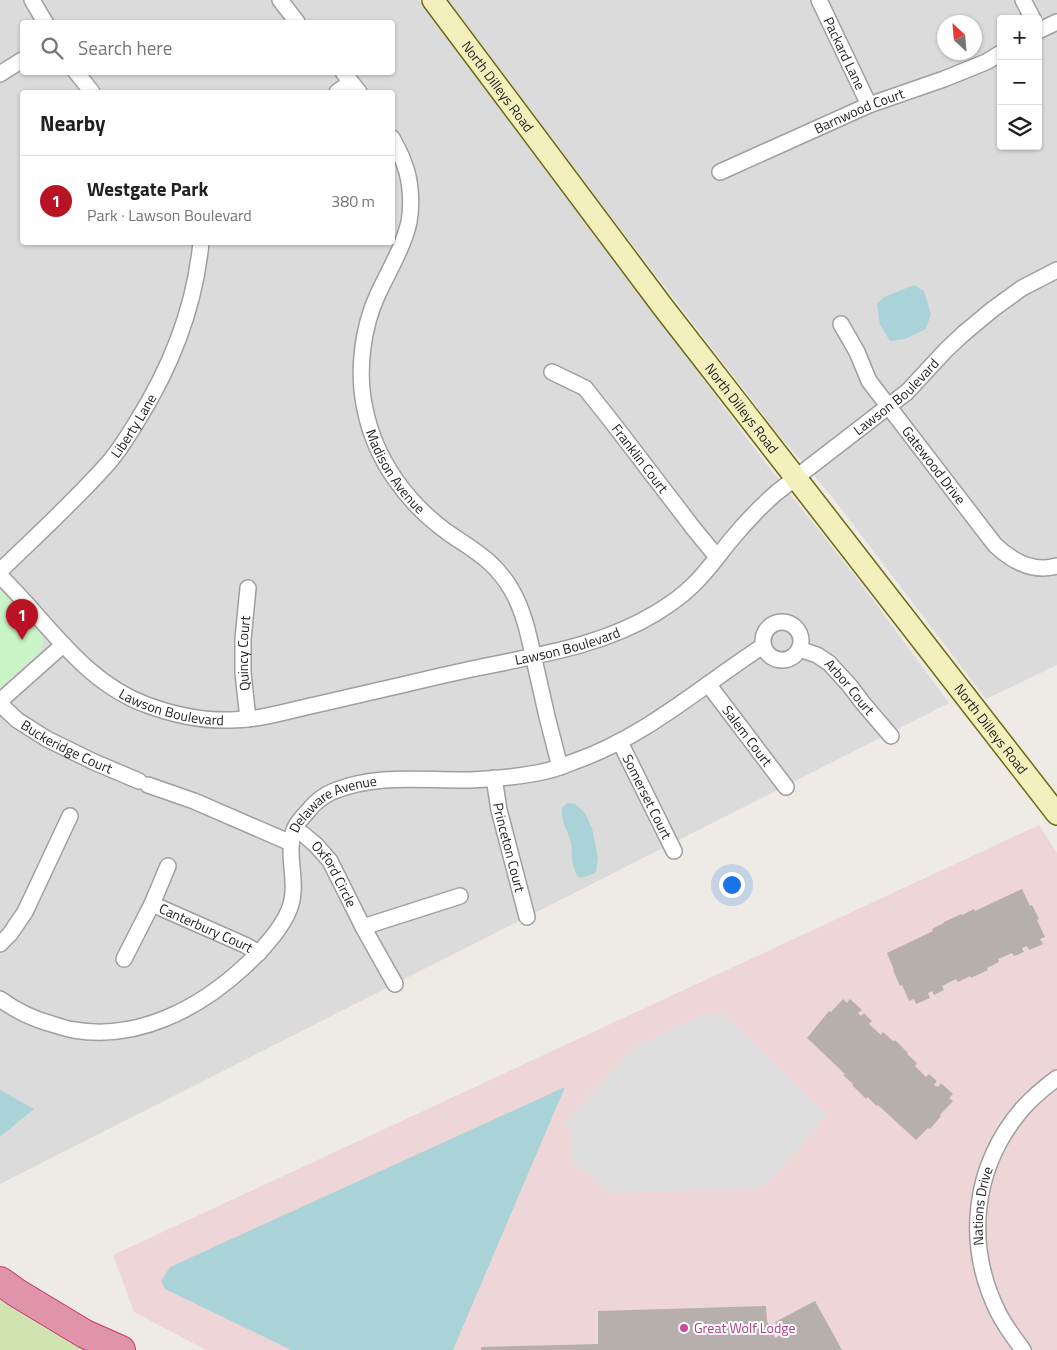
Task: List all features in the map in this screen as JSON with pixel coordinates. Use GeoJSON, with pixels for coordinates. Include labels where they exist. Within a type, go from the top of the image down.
{"type":"FeatureCollection","features":[{"type":"Feature","properties":{"kind":"highway"},"geometry":{"type":"LineString","coordinates":[[0,1281],[85,1334],[121,1350]]}},
{"type":"Feature","properties":{"kind":"street"},"geometry":{"type":"LineString","coordinates":[[32,0],[44,20]]}},
{"type":"Feature","properties":{"kind":"street"},"geometry":{"type":"LineString","coordinates":[[280,0],[295,20]]}},
{"type":"Feature","properties":{"kind":"street","name":"North Dilleys Road"},"geometry":{"type":"LineString","coordinates":[[433,0],[663,306],[1057,814]]}},
{"type":"Feature","properties":{"kind":"street","name":"Packard Lane"},"geometry":{"type":"LineString","coordinates":[[819,0],[869,106]]}},
{"type":"Feature","properties":{"kind":"street"},"geometry":{"type":"LineString","coordinates":[[1023,0],[1031,15]]}},
{"type":"Feature","properties":{"kind":"street"},"geometry":{"type":"LineString","coordinates":[[1042,26],[1057,22]]}},
{"type":"Feature","properties":{"kind":"street","name":"Barnwood Court"},"geometry":{"type":"LineString","coordinates":[[720,172],[869,106],[944,79],[997,56]]}},
{"type":"Feature","properties":{"kind":"street"},"geometry":{"type":"LineString","coordinates":[[0,74],[20,61]]}},
{"type":"Feature","properties":{"kind":"street"},"geometry":{"type":"LineString","coordinates":[[78,75],[90,90]]}},
{"type":"Feature","properties":{"kind":"street"},"geometry":{"type":"LineString","coordinates":[[340,90],[351,82]]}},
{"type":"Feature","properties":{"kind":"street","name":"Madison Avenue"},"geometry":{"type":"LineString","coordinates":[[395,144],[405,166],[409,183],[409,221],[394,264],[377,295],[368,322],[361,368],[364,408],[376,446],[398,484],[419,508],[446,531],[487,559],[499,571],[512,590],[523,616],[560,767]]}},
{"type":"Feature","properties":{"kind":"street","name":"Liberty Lane"},"geometry":{"type":"LineString","coordinates":[[0,571],[71,503],[110,460],[122,445],[149,402],[172,358],[192,297],[201,245]]}},
{"type":"Feature","properties":{"kind":"street","name":"Lawson Boulevard"},"geometry":{"type":"LineString","coordinates":[[0,576],[21,596],[63,645],[96,677],[146,705],[188,717],[212,720],[270,716],[474,668],[533,657],[602,639],[622,631],[676,600],[692,586],[757,510],[796,477],[907,392],[946,350],[993,309],[1022,288],[1056,272]]}},
{"type":"Feature","properties":{"kind":"street","name":"Gatewood Drive"},"geometry":{"type":"LineString","coordinates":[[841,324],[857,352],[870,381],[888,407],[995,545],[1018,563],[1036,568],[1057,566]]}},
{"type":"Feature","properties":{"kind":"street","name":"Franklin Court"},"geometry":{"type":"LineString","coordinates":[[552,372],[585,388],[717,557]]}},
{"type":"Feature","properties":{"kind":"street","name":"Quincy Court"},"geometry":{"type":"LineString","coordinates":[[248,588],[243,639],[243,673],[248,719]]}},
{"type":"Feature","properties":{"kind":"street"},"geometry":{"type":"LineString","coordinates":[[778,622],[791,624],[800,636],[799,649],[789,658],[778,659],[770,655],[763,646],[764,635],[768,628],[778,622]]}},
{"type":"Feature","properties":{"kind":"street"},"geometry":{"type":"LineString","coordinates":[[0,702],[63,645]]}},
{"type":"Feature","properties":{"kind":"street","name":"Delaware Avenue"},"geometry":{"type":"LineString","coordinates":[[0,999],[44,1022],[74,1030],[100,1032],[129,1030],[148,1026],[179,1013],[233,977],[259,953],[280,926],[289,909],[294,883],[293,837],[298,822],[321,798],[334,791],[359,784],[400,778],[470,780],[539,773],[560,767],[594,755],[648,726],[763,646]]}},
{"type":"Feature","properties":{"kind":"street","name":"Arbor Court"},"geometry":{"type":"LineString","coordinates":[[799,649],[817,655],[829,663],[891,736]]}},
{"type":"Feature","properties":{"kind":"street","name":"Salem Court"},"geometry":{"type":"LineString","coordinates":[[708,684],[786,787]]}},
{"type":"Feature","properties":{"kind":"street","name":"Buckeridge Court"},"geometry":{"type":"LineString","coordinates":[[0,702],[18,720],[47,739],[94,762],[194,801]]}},
{"type":"Feature","properties":{"kind":"street","name":"Somerset Court"},"geometry":{"type":"LineString","coordinates":[[620,742],[674,851]]}},
{"type":"Feature","properties":{"kind":"street","name":"Princeton Court"},"geometry":{"type":"LineString","coordinates":[[494,778],[499,810],[527,917]]}},
{"type":"Feature","properties":{"kind":"street","name":"Oxford Circle"},"geometry":{"type":"LineString","coordinates":[[194,801],[293,837],[303,834],[316,845],[330,861],[363,927],[395,984]]}},
{"type":"Feature","properties":{"kind":"street"},"geometry":{"type":"LineString","coordinates":[[0,944],[10,934],[25,912],[70,816]]}},
{"type":"Feature","properties":{"kind":"street","name":"Canterbury Court"},"geometry":{"type":"LineString","coordinates":[[124,959],[152,904],[168,866]]}},
{"type":"Feature","properties":{"kind":"street"},"geometry":{"type":"LineString","coordinates":[[363,927],[460,896]]}},
{"type":"Feature","properties":{"kind":"street","name":"Canterbury Court"},"geometry":{"type":"LineString","coordinates":[[152,904],[244,944],[259,953]]}},
{"type":"Feature","properties":{"kind":"street","name":"Nations Drive"},"geometry":{"type":"LineString","coordinates":[[1024,1350],[998,1313],[986,1283],[979,1251],[977,1215],[983,1181],[989,1164],[1007,1129],[1023,1107],[1057,1078]]}},
{"type":"Feature","properties":{"kind":"shaded area"},"geometry":{"type":"Polygon","coordinates":[[[0,0],[419,0],[765,462],[859,581],[949,703],[0,1184],[0,688],[41,651],[41,632],[0,590],[0,0]]]}},
{"type":"Feature","properties":{"kind":"shaded area"},"geometry":{"type":"Polygon","coordinates":[[[444,0],[1057,0],[1057,665],[986,699],[830,494],[778,434],[444,0]]]}},
{"type":"Feature","properties":{"kind":"shaded area"},"geometry":{"type":"Polygon","coordinates":[[[1039,825],[1057,853],[1057,1350],[206,1350],[134,1312],[113,1255],[1039,825]]]}},
{"type":"Feature","properties":{"kind":"shaded area"},"geometry":{"type":"Polygon","coordinates":[[[703,1014],[724,1015],[827,1115],[763,1188],[609,1193],[570,1157],[571,1129],[564,1123],[634,1048],[703,1014]]]}},
{"type":"Feature","properties":{"kind":"green space"},"geometry":{"type":"Polygon","coordinates":[[[0,590],[41,632],[43,646],[41,651],[0,688],[0,590]]]}},
{"type":"Feature","properties":{"kind":"green space"},"geometry":{"type":"Polygon","coordinates":[[[0,1298],[58,1330],[97,1350],[0,1350],[0,1298]]]}},
{"type":"Feature","properties":{"kind":"water"},"geometry":{"type":"Polygon","coordinates":[[[914,285],[924,291],[931,314],[926,329],[905,339],[890,341],[880,325],[877,304],[884,297],[914,285]]]}},
{"type":"Feature","properties":{"kind":"water"},"geometry":{"type":"Polygon","coordinates":[[[567,803],[575,804],[585,813],[592,828],[598,858],[596,872],[580,878],[573,866],[571,843],[563,819],[562,808],[567,803]]]}},
{"type":"Feature","properties":{"kind":"water"},"geometry":{"type":"Polygon","coordinates":[[[565,1087],[453,1350],[291,1350],[165,1289],[161,1281],[170,1267],[565,1087]]]}},
{"type":"Feature","properties":{"kind":"water"},"geometry":{"type":"Polygon","coordinates":[[[0,1090],[34,1109],[0,1137],[0,1090]]]}},
{"type":"Feature","properties":{"kind":"building"},"geometry":{"type":"Polygon","coordinates":[[[1022,889],[1039,919],[1037,920],[1045,937],[1040,939],[1043,944],[1029,950],[1027,946],[1022,948],[1024,952],[1014,956],[1012,953],[998,959],[999,962],[987,968],[988,970],[958,982],[956,979],[942,986],[944,990],[934,995],[932,991],[928,993],[930,998],[916,1004],[914,999],[909,1001],[902,985],[900,986],[887,953],[933,931],[932,929],[944,922],[974,909],[975,911],[1022,889]]]}},
{"type":"Feature","properties":{"kind":"building"},"geometry":{"type":"Polygon","coordinates":[[[843,999],[847,1003],[850,999],[862,1010],[858,1013],[861,1016],[864,1013],[872,1021],[869,1024],[881,1035],[883,1032],[893,1041],[895,1040],[917,1063],[915,1066],[926,1077],[929,1074],[937,1081],[934,1085],[938,1087],[941,1083],[953,1094],[949,1098],[953,1101],[941,1116],[930,1129],[928,1128],[916,1140],[878,1105],[867,1097],[866,1099],[843,1075],[845,1074],[807,1038],[829,1011],[831,1012],[843,999]]]}},
{"type":"Feature","properties":{"kind":"building","name":"Great Wolf Lodge"},"geometry":{"type":"Polygon","coordinates":[[[815,1301],[842,1350],[481,1350],[481,1347],[598,1344],[598,1311],[766,1306],[767,1321],[775,1338],[781,1335],[775,1322],[815,1301]]]}},
{"type":"Feature","properties":{"kind":"place","name":"Westgate Park"},"geometry":{"type":"Point","coordinates":[22,640]}},
{"type":"Feature","properties":{"kind":"place","name":"Great Wolf Lodge"},"geometry":{"type":"Point","coordinates":[684,1328]}}]}
